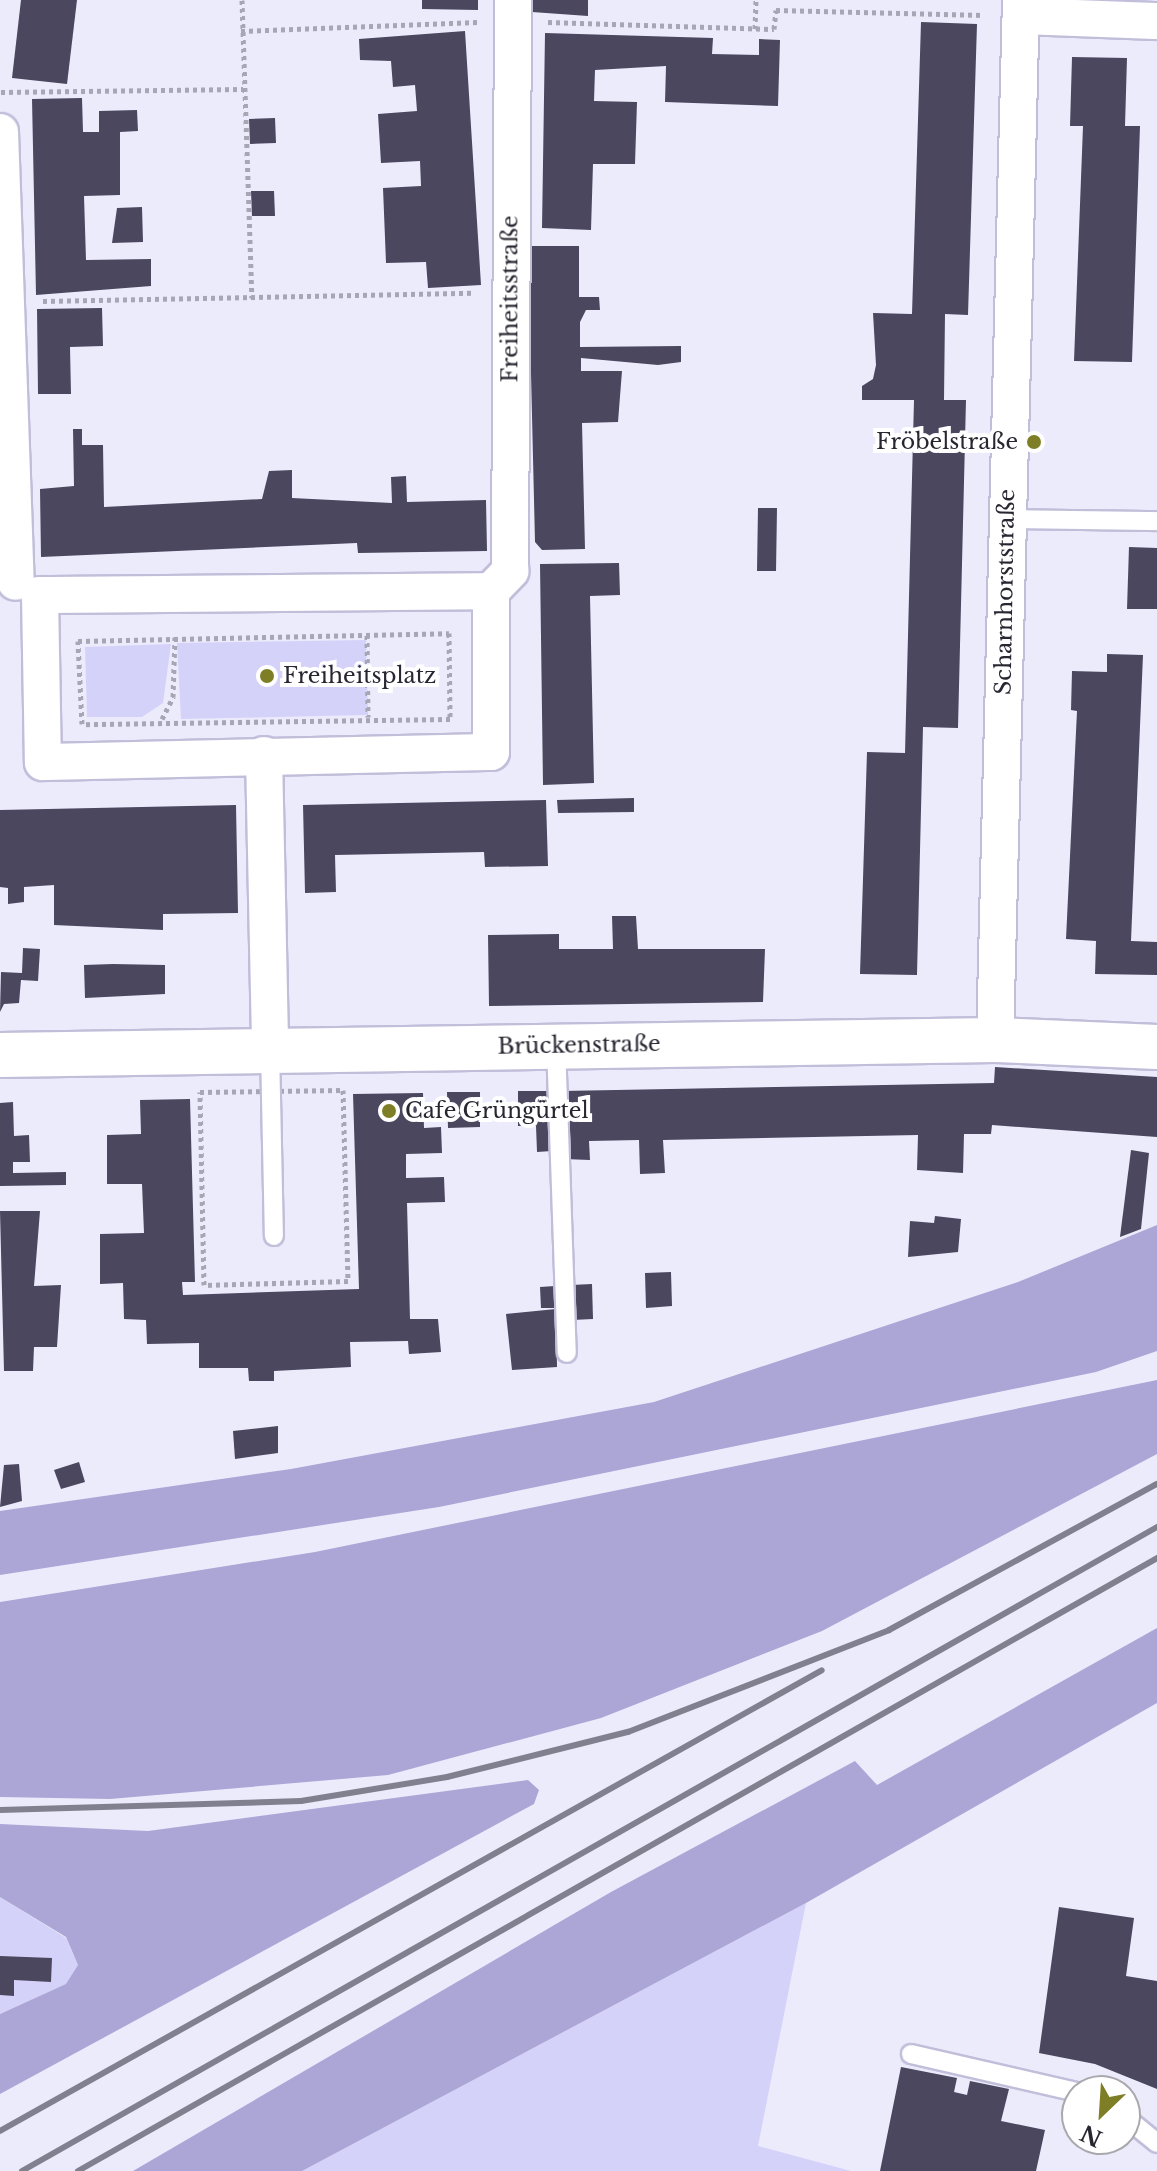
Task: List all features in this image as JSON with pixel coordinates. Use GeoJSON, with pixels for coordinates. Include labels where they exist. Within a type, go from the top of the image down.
{"type":"FeatureCollection","features":[{"type":"Feature","properties":{"kind":"street"},"geometry":{"type":"LineString","coordinates":[[1021,8],[1157,21]]}},
{"type":"Feature","properties":{"kind":"street","name":"Scharnhorststraße"},"geometry":{"type":"LineString","coordinates":[[995,1040],[1021,8]]}},
{"type":"Feature","properties":{"kind":"street","name":"Freiheitsstraße"},"geometry":{"type":"LineString","coordinates":[[491,591],[510,571],[513,11]]}},
{"type":"Feature","properties":{"kind":"street"},"geometry":{"type":"LineString","coordinates":[[0,132],[10,302],[19,586],[43,762],[491,752],[491,591],[19,586]]}},
{"type":"Feature","properties":{"kind":"street"},"geometry":{"type":"LineString","coordinates":[[264,755],[270,1049]]}},
{"type":"Feature","properties":{"kind":"street","name":"Brückenstraße"},"geometry":{"type":"LineString","coordinates":[[0,1055],[995,1040],[1157,1047]]}},
{"type":"Feature","properties":{"kind":"lane"},"geometry":{"type":"LineString","coordinates":[[1006,519],[1157,521]]}},
{"type":"Feature","properties":{"kind":"lane"},"geometry":{"type":"LineString","coordinates":[[556,1045],[567,1353]]}},
{"type":"Feature","properties":{"kind":"lane"},"geometry":{"type":"LineString","coordinates":[[270,1049],[274,1236]]}},
{"type":"Feature","properties":{"kind":"lane"},"geometry":{"type":"LineString","coordinates":[[911,2054],[1061,2088]]}},
{"type":"Feature","properties":{"kind":"lane"},"geometry":{"type":"LineString","coordinates":[[1141,2130],[1157,2143]]}},
{"type":"Feature","properties":{"kind":"path"},"geometry":{"type":"LineString","coordinates":[[242,0],[252,298]]}},
{"type":"Feature","properties":{"kind":"path"},"geometry":{"type":"LineString","coordinates":[[755,29],[756,0]]}},
{"type":"Feature","properties":{"kind":"path"},"geometry":{"type":"LineString","coordinates":[[241,31],[513,11],[774,29],[776,10],[1021,8]]}},
{"type":"Feature","properties":{"kind":"path"},"geometry":{"type":"LineString","coordinates":[[0,92],[243,89]]}},
{"type":"Feature","properties":{"kind":"path"},"geometry":{"type":"LineString","coordinates":[[10,302],[510,293]]}},
{"type":"Feature","properties":{"kind":"path"},"geometry":{"type":"LineString","coordinates":[[449,633],[450,719],[161,720],[82,724],[78,641],[367,635],[449,633]]}},
{"type":"Feature","properties":{"kind":"path"},"geometry":{"type":"LineString","coordinates":[[367,635],[368,718]]}},
{"type":"Feature","properties":{"kind":"path"},"geometry":{"type":"LineString","coordinates":[[161,720],[173,697],[175,637]]}},
{"type":"Feature","properties":{"kind":"shaded area"},"geometry":{"type":"Polygon","coordinates":[[[366,640],[368,715],[181,719],[177,643],[366,640]]]}},
{"type":"Feature","properties":{"kind":"shaded area"},"geometry":{"type":"Polygon","coordinates":[[[171,644],[163,703],[142,717],[87,717],[85,647],[171,644]]]}},
{"type":"Feature","properties":{"kind":"shaded area"},"geometry":{"type":"Polygon","coordinates":[[[1157,1225],[1157,1351],[1096,1372],[439,1507],[0,1575],[0,1511],[291,1469],[654,1402],[1018,1282],[1157,1225]]]}},
{"type":"Feature","properties":{"kind":"shaded area"},"geometry":{"type":"Polygon","coordinates":[[[1157,1380],[1157,1454],[822,1631],[601,1718],[388,1775],[110,1799],[0,1797],[0,1602],[315,1552],[1157,1380]]]}},
{"type":"Feature","properties":{"kind":"shaded area"},"geometry":{"type":"Polygon","coordinates":[[[1157,1628],[1157,1703],[806,1903],[302,2171],[133,2171],[611,1892],[855,1761],[877,1785],[1157,1628]]]}},
{"type":"Feature","properties":{"kind":"shaded area"},"geometry":{"type":"Polygon","coordinates":[[[528,1780],[539,1790],[534,1804],[0,2094],[0,2014],[66,1984],[78,1965],[66,1937],[0,1897],[0,1824],[148,1831],[528,1780]]]}},
{"type":"Feature","properties":{"kind":"shaded area"},"geometry":{"type":"Polygon","coordinates":[[[0,1897],[66,1938],[78,1965],[67,1984],[0,2014],[0,1897]]]}},
{"type":"Feature","properties":{"kind":"shaded area"},"geometry":{"type":"Polygon","coordinates":[[[806,1903],[758,2146],[851,2171],[302,2171],[806,1903]]]}},
{"type":"Feature","properties":{"kind":"building"},"geometry":{"type":"Polygon","coordinates":[[[21,0],[77,0],[67,84],[12,78],[21,0]]]}},
{"type":"Feature","properties":{"kind":"building"},"geometry":{"type":"Polygon","coordinates":[[[422,0],[478,0],[478,10],[422,9],[422,0]]]}},
{"type":"Feature","properties":{"kind":"building"},"geometry":{"type":"Polygon","coordinates":[[[533,0],[588,0],[588,16],[532,12],[533,0]]]}},
{"type":"Feature","properties":{"kind":"building"},"geometry":{"type":"Polygon","coordinates":[[[921,22],[977,24],[968,315],[945,314],[944,400],[966,400],[958,728],[923,727],[917,975],[860,974],[867,752],[905,753],[914,400],[862,400],[862,386],[873,379],[876,365],[873,313],[912,314],[921,22]]]}},
{"type":"Feature","properties":{"kind":"building"},"geometry":{"type":"Polygon","coordinates":[[[465,31],[481,285],[428,288],[426,262],[386,263],[383,188],[421,186],[420,161],[381,163],[378,114],[417,111],[415,85],[393,87],[391,61],[360,60],[359,39],[465,31]]]}},
{"type":"Feature","properties":{"kind":"building"},"geometry":{"type":"Polygon","coordinates":[[[545,33],[713,38],[712,54],[759,55],[759,39],[780,40],[778,106],[665,102],[666,66],[595,70],[594,101],[637,102],[635,164],[593,164],[591,230],[542,228],[545,33]]]}},
{"type":"Feature","properties":{"kind":"building"},"geometry":{"type":"Polygon","coordinates":[[[1072,57],[1127,58],[1125,126],[1140,126],[1132,362],[1074,361],[1083,126],[1070,126],[1072,57]]]}},
{"type":"Feature","properties":{"kind":"building"},"geometry":{"type":"Polygon","coordinates":[[[82,98],[83,132],[99,132],[99,111],[137,110],[138,131],[120,132],[120,195],[84,196],[86,260],[151,259],[151,286],[36,295],[32,99],[82,98]]]}},
{"type":"Feature","properties":{"kind":"building"},"geometry":{"type":"Polygon","coordinates":[[[275,118],[276,143],[250,144],[249,119],[275,118]]]}},
{"type":"Feature","properties":{"kind":"building"},"geometry":{"type":"Polygon","coordinates":[[[251,191],[274,191],[275,216],[252,216],[251,191]]]}},
{"type":"Feature","properties":{"kind":"building"},"geometry":{"type":"Polygon","coordinates":[[[142,207],[143,242],[112,243],[117,208],[142,207]]]}},
{"type":"Feature","properties":{"kind":"building"},"geometry":{"type":"Polygon","coordinates":[[[528,246],[579,246],[579,297],[599,297],[600,310],[586,310],[580,322],[580,347],[681,346],[681,362],[658,365],[581,358],[581,371],[622,371],[618,422],[582,423],[585,549],[542,550],[535,542],[528,246]]]}},
{"type":"Feature","properties":{"kind":"building"},"geometry":{"type":"Polygon","coordinates":[[[102,308],[103,346],[70,347],[71,394],[38,394],[37,309],[102,308]]]}},
{"type":"Feature","properties":{"kind":"building"},"geometry":{"type":"Polygon","coordinates":[[[73,429],[82,429],[82,445],[103,445],[104,507],[262,499],[269,471],[292,470],[292,498],[392,503],[391,477],[406,476],[407,502],[486,500],[487,551],[358,553],[357,543],[41,557],[40,489],[74,486],[73,429]]]}},
{"type":"Feature","properties":{"kind":"building"},"geometry":{"type":"Polygon","coordinates":[[[758,508],[777,508],[776,571],[757,571],[758,508]]]}},
{"type":"Feature","properties":{"kind":"building"},"geometry":{"type":"Polygon","coordinates":[[[1129,547],[1157,548],[1157,609],[1127,609],[1129,547]]]}},
{"type":"Feature","properties":{"kind":"building"},"geometry":{"type":"Polygon","coordinates":[[[619,563],[620,595],[590,596],[594,783],[543,785],[540,564],[619,563]]]}},
{"type":"Feature","properties":{"kind":"building"},"geometry":{"type":"Polygon","coordinates":[[[1107,654],[1143,655],[1131,941],[1157,942],[1157,975],[1095,974],[1096,941],[1066,939],[1077,711],[1071,710],[1072,671],[1107,672],[1107,654]]]}},
{"type":"Feature","properties":{"kind":"building"},"geometry":{"type":"Polygon","coordinates":[[[634,798],[634,812],[558,813],[557,800],[634,798]]]}},
{"type":"Feature","properties":{"kind":"building"},"geometry":{"type":"Polygon","coordinates":[[[546,800],[548,866],[485,867],[484,852],[335,855],[336,892],[305,893],[303,805],[546,800]]]}},
{"type":"Feature","properties":{"kind":"building"},"geometry":{"type":"Polygon","coordinates":[[[236,805],[238,913],[163,914],[163,930],[54,925],[54,885],[24,887],[24,902],[8,904],[8,888],[0,887],[0,810],[236,805]]]}},
{"type":"Feature","properties":{"kind":"building"},"geometry":{"type":"Polygon","coordinates":[[[612,916],[636,916],[638,949],[765,949],[763,1002],[489,1006],[488,935],[559,934],[559,949],[613,949],[612,916]]]}},
{"type":"Feature","properties":{"kind":"building"},"geometry":{"type":"Polygon","coordinates":[[[23,948],[40,949],[38,981],[21,980],[19,1003],[4,1004],[0,1012],[1,972],[22,973],[23,948]]]}},
{"type":"Feature","properties":{"kind":"building"},"geometry":{"type":"Polygon","coordinates":[[[84,965],[165,965],[165,994],[85,998],[84,965]]]}},
{"type":"Feature","properties":{"kind":"building"},"geometry":{"type":"Polygon","coordinates":[[[995,1067],[1157,1077],[1157,1137],[992,1125],[991,1134],[964,1134],[963,1173],[917,1170],[918,1135],[663,1140],[665,1173],[640,1174],[639,1140],[589,1141],[590,1160],[564,1159],[562,1091],[994,1083],[995,1067]]]}},
{"type":"Feature","properties":{"kind":"building"},"geometry":{"type":"Polygon","coordinates":[[[518,1091],[550,1091],[552,1151],[537,1152],[536,1126],[518,1126],[518,1091]]]}},
{"type":"Feature","properties":{"kind":"building"},"geometry":{"type":"Polygon","coordinates":[[[447,1092],[480,1092],[480,1127],[448,1128],[447,1092]]]}},
{"type":"Feature","properties":{"kind":"building"},"geometry":{"type":"Polygon","coordinates":[[[423,1093],[424,1128],[441,1127],[442,1153],[406,1154],[406,1178],[444,1177],[445,1202],[407,1203],[410,1319],[438,1319],[441,1352],[409,1354],[408,1341],[350,1342],[351,1367],[274,1371],[274,1381],[249,1381],[248,1368],[199,1368],[199,1343],[147,1344],[146,1320],[124,1319],[123,1283],[100,1284],[100,1234],[144,1233],[142,1184],[107,1184],[107,1135],[141,1134],[140,1100],[190,1099],[195,1282],[182,1282],[183,1295],[359,1289],[353,1094],[423,1093]]]}},
{"type":"Feature","properties":{"kind":"building"},"geometry":{"type":"Polygon","coordinates":[[[13,1102],[14,1136],[29,1135],[30,1162],[13,1162],[13,1173],[66,1172],[66,1185],[0,1186],[0,1103],[13,1102]]]}},
{"type":"Feature","properties":{"kind":"building"},"geometry":{"type":"Polygon","coordinates":[[[1131,1150],[1149,1153],[1141,1229],[1120,1237],[1131,1150]]]}},
{"type":"Feature","properties":{"kind":"building"},"geometry":{"type":"Polygon","coordinates":[[[0,1211],[40,1211],[34,1286],[61,1285],[57,1347],[34,1347],[33,1371],[4,1371],[0,1211]]]}},
{"type":"Feature","properties":{"kind":"building"},"geometry":{"type":"Polygon","coordinates":[[[935,1216],[961,1219],[958,1252],[908,1257],[910,1221],[934,1223],[935,1216]]]}},
{"type":"Feature","properties":{"kind":"building"},"geometry":{"type":"Polygon","coordinates":[[[671,1272],[672,1306],[646,1308],[645,1273],[671,1272]]]}},
{"type":"Feature","properties":{"kind":"building"},"geometry":{"type":"Polygon","coordinates":[[[592,1284],[593,1319],[572,1320],[571,1285],[592,1284]]]}},
{"type":"Feature","properties":{"kind":"building"},"geometry":{"type":"Polygon","coordinates":[[[555,1286],[556,1308],[541,1308],[540,1287],[555,1286]]]}},
{"type":"Feature","properties":{"kind":"building"},"geometry":{"type":"Polygon","coordinates":[[[556,1309],[557,1367],[512,1370],[506,1314],[556,1309]]]}},
{"type":"Feature","properties":{"kind":"building"},"geometry":{"type":"Polygon","coordinates":[[[278,1426],[278,1453],[235,1459],[233,1431],[278,1426]]]}},
{"type":"Feature","properties":{"kind":"building"},"geometry":{"type":"Polygon","coordinates":[[[79,1462],[85,1482],[61,1489],[54,1470],[79,1462]]]}},
{"type":"Feature","properties":{"kind":"building"},"geometry":{"type":"Polygon","coordinates":[[[19,1464],[22,1501],[0,1507],[4,1465],[19,1464]]]}},
{"type":"Feature","properties":{"kind":"building"},"geometry":{"type":"Polygon","coordinates":[[[1059,1907],[1134,1918],[1126,1976],[1157,1981],[1157,2089],[1141,2083],[1141,2075],[1122,2075],[1095,2064],[1039,2053],[1059,1907]]]}},
{"type":"Feature","properties":{"kind":"building"},"geometry":{"type":"Polygon","coordinates":[[[0,1956],[52,1958],[51,1982],[14,1980],[14,1996],[0,1995],[0,1956]]]}},
{"type":"Feature","properties":{"kind":"building"},"geometry":{"type":"Polygon","coordinates":[[[901,2067],[957,2078],[954,2092],[967,2095],[970,2081],[1009,2089],[1001,2121],[1045,2130],[1036,2171],[880,2171],[901,2067]]]}},
{"type":"Feature","properties":{"kind":"railway"},"geometry":{"type":"LineString","coordinates":[[0,1810],[301,1801],[447,1777],[628,1732],[889,1630],[1157,1484]]}},
{"type":"Feature","properties":{"kind":"railway"},"geometry":{"type":"LineString","coordinates":[[22,2171],[1157,1527]]}},
{"type":"Feature","properties":{"kind":"railway"},"geometry":{"type":"LineString","coordinates":[[78,2171],[1157,1558]]}},
{"type":"Feature","properties":{"kind":"railway"},"geometry":{"type":"LineString","coordinates":[[0,2131],[822,1670]]}},
{"type":"Feature","properties":{"kind":"place","name":"Fröbelstraße"},"geometry":{"type":"Point","coordinates":[1034,442]}},
{"type":"Feature","properties":{"kind":"place","name":"Freiheitsplatz"},"geometry":{"type":"Point","coordinates":[267,676]}},
{"type":"Feature","properties":{"kind":"place","name":"Cafe Grüngürtel"},"geometry":{"type":"Point","coordinates":[389,1111]}}]}
